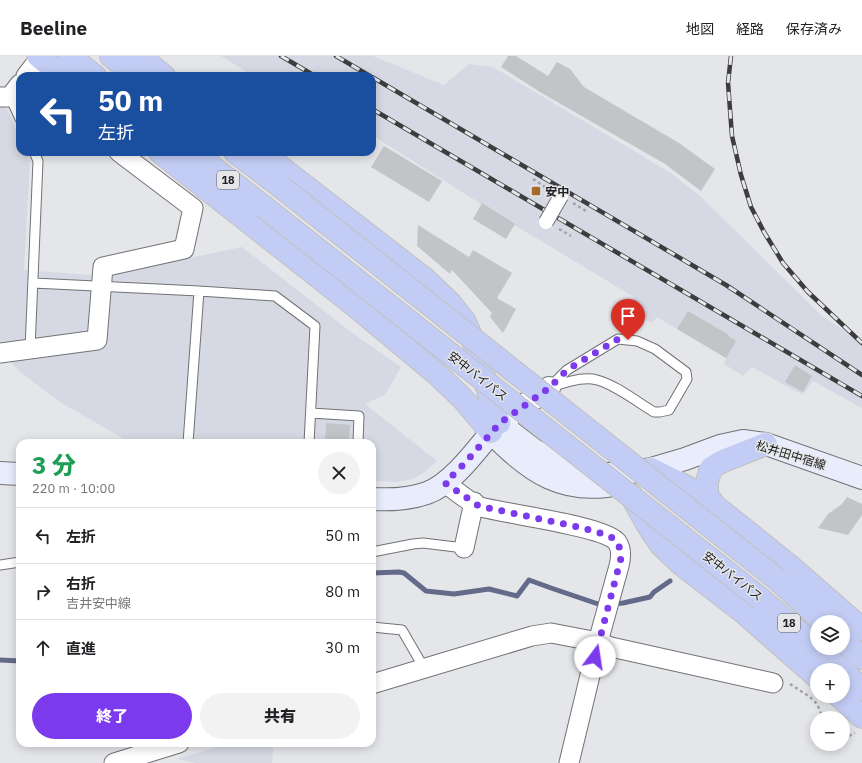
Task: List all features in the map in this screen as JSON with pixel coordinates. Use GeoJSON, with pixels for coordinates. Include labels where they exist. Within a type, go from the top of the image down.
{"type":"FeatureCollection","features":[{"type":"Feature","properties":{"kind":"highway"},"geometry":{"type":"LineString","coordinates":[[69,56],[90,72]]}},
{"type":"Feature","properties":{"kind":"highway"},"geometry":{"type":"LineString","coordinates":[[110,56],[131,72]]}},
{"type":"Feature","properties":{"kind":"highway"},"geometry":{"type":"LineString","coordinates":[[139,56],[159,72]]}},
{"type":"Feature","properties":{"kind":"highway"},"geometry":{"type":"LineString","coordinates":[[39,57],[58,72]]}},
{"type":"Feature","properties":{"kind":"highway"},"geometry":{"type":"LineString","coordinates":[[165,156],[354,305],[438,375],[496,428]]}},
{"type":"Feature","properties":{"kind":"highway","name":"安中バイパス"},"geometry":{"type":"LineString","coordinates":[[198,156],[761,599],[810,642]]}},
{"type":"Feature","properties":{"kind":"highway","name":"安中バイパス"},"geometry":{"type":"LineString","coordinates":[[240,156],[778,580],[816,615]]}},
{"type":"Feature","properties":{"kind":"highway"},"geometry":{"type":"LineString","coordinates":[[267,156],[425,279],[451,304],[465,322],[476,348],[490,398],[496,428]]}},
{"type":"Feature","properties":{"kind":"highway"},"geometry":{"type":"LineString","coordinates":[[354,305],[390,253]]}},
{"type":"Feature","properties":{"kind":"highway"},"geometry":{"type":"LineString","coordinates":[[715,506],[707,495],[707,482],[711,468],[723,461],[766,444]]}},
{"type":"Feature","properties":{"kind":"highway"},"geometry":{"type":"LineString","coordinates":[[651,469],[687,487],[715,506],[790,566],[862,629]]}},
{"type":"Feature","properties":{"kind":"highway"},"geometry":{"type":"LineString","coordinates":[[624,483],[647,524],[661,545],[681,564],[743,612],[810,671]]}},
{"type":"Feature","properties":{"kind":"highway"},"geometry":{"type":"LineString","coordinates":[[850,647],[862,658]]}},
{"type":"Feature","properties":{"kind":"highway","name":"安中バイパス"},"geometry":{"type":"LineString","coordinates":[[825,655],[835,663]]}},
{"type":"Feature","properties":{"kind":"highway","name":"安中バイパス"},"geometry":{"type":"LineString","coordinates":[[850,677],[862,688]]}},
{"type":"Feature","properties":{"kind":"highway"},"geometry":{"type":"LineString","coordinates":[[844,703],[860,724]]}},
{"type":"Feature","properties":{"kind":"main road","name":"松井田中宿線"},"geometry":{"type":"LineString","coordinates":[[496,428],[534,450],[571,468],[602,474],[620,474],[651,469],[685,459],[720,446],[743,441],[766,444],[862,478]]}},
{"type":"Feature","properties":{"kind":"main road","name":"松井田中宿線"},"geometry":{"type":"LineString","coordinates":[[496,428],[518,459],[560,483],[576,487],[609,487],[632,481],[651,469]]}},
{"type":"Feature","properties":{"kind":"main road"},"geometry":{"type":"LineString","coordinates":[[376,499],[412,497],[427,493],[445,483],[496,428]]}},
{"type":"Feature","properties":{"kind":"main road"},"geometry":{"type":"LineString","coordinates":[[0,473],[16,474]]}},
{"type":"Feature","properties":{"kind":"street"},"geometry":{"type":"LineString","coordinates":[[29,72],[39,57]]}},
{"type":"Feature","properties":{"kind":"street"},"geometry":{"type":"LineString","coordinates":[[0,353],[97,340],[103,267],[184,249],[192,208],[124,156]]}},
{"type":"Feature","properties":{"kind":"street"},"geometry":{"type":"LineString","coordinates":[[546,222],[561,196]]}},
{"type":"Feature","properties":{"kind":"street"},"geometry":{"type":"LineString","coordinates":[[496,428],[549,388]]}},
{"type":"Feature","properties":{"kind":"street"},"geometry":{"type":"LineString","coordinates":[[445,483],[479,506],[602,533],[610,536],[619,546],[621,558],[598,642],[568,763]]}},
{"type":"Feature","properties":{"kind":"street"},"geometry":{"type":"LineString","coordinates":[[464,548],[474,502]]}},
{"type":"Feature","properties":{"kind":"street"},"geometry":{"type":"LineString","coordinates":[[376,683],[532,636],[551,633],[598,642],[773,683]]}},
{"type":"Feature","properties":{"kind":"street"},"geometry":{"type":"LineString","coordinates":[[114,763],[166,747]]}},
{"type":"Feature","properties":{"kind":"lane"},"geometry":{"type":"LineString","coordinates":[[10,95],[16,109]]}},
{"type":"Feature","properties":{"kind":"lane"},"geometry":{"type":"LineString","coordinates":[[30,349],[38,161],[36,156]]}},
{"type":"Feature","properties":{"kind":"lane"},"geometry":{"type":"LineString","coordinates":[[33,283],[275,296],[315,326],[309,439]]}},
{"type":"Feature","properties":{"kind":"lane"},"geometry":{"type":"LineString","coordinates":[[188,439],[199,291]]}},
{"type":"Feature","properties":{"kind":"lane"},"geometry":{"type":"LineString","coordinates":[[618,339],[637,341],[655,349],[686,372],[687,379],[669,410],[660,412],[654,412],[615,388],[596,380],[569,380],[549,388],[567,370],[618,339]]}},
{"type":"Feature","properties":{"kind":"lane"},"geometry":{"type":"LineString","coordinates":[[310,413],[358,416],[358,439]]}},
{"type":"Feature","properties":{"kind":"lane"},"geometry":{"type":"LineString","coordinates":[[376,551],[423,543],[464,548]]}},
{"type":"Feature","properties":{"kind":"lane"},"geometry":{"type":"LineString","coordinates":[[0,565],[16,563]]}},
{"type":"Feature","properties":{"kind":"lane"},"geometry":{"type":"LineString","coordinates":[[376,627],[402,630],[424,668]]}},
{"type":"Feature","properties":{"kind":"path"},"geometry":{"type":"LineString","coordinates":[[773,683],[789,683],[810,697],[817,704],[820,711]]}},
{"type":"Feature","properties":{"kind":"path"},"geometry":{"type":"LineString","coordinates":[[850,735],[860,724]]}},
{"type":"Feature","properties":{"kind":"shaded area"},"geometry":{"type":"Polygon","coordinates":[[[221,56],[373,56],[444,85],[469,64],[493,67],[671,173],[701,197],[822,316],[862,341],[862,408],[813,381],[803,395],[752,367],[743,376],[724,364],[726,358],[657,317],[652,323],[631,309],[634,297],[516,226],[376,138],[376,72],[247,72],[221,56]]]}},
{"type":"Feature","properties":{"kind":"shaded area"},"geometry":{"type":"Polygon","coordinates":[[[0,106],[6,107],[16,129],[16,156],[28,156],[30,161],[24,270],[102,276],[242,247],[351,332],[401,367],[385,395],[365,404],[437,461],[426,471],[409,480],[397,482],[376,481],[376,439],[124,439],[60,402],[20,372],[9,360],[2,343],[0,343],[0,106]]]}},
{"type":"Feature","properties":{"kind":"shaded area"},"geometry":{"type":"Polygon","coordinates":[[[218,747],[274,747],[272,763],[196,763],[176,759],[218,747]]]}},
{"type":"Feature","properties":{"kind":"building"},"geometry":{"type":"Polygon","coordinates":[[[508,56],[516,56],[548,76],[557,62],[570,69],[584,87],[679,143],[715,169],[701,191],[665,164],[540,92],[501,67],[508,56]]]}},
{"type":"Feature","properties":{"kind":"building"},"geometry":{"type":"Polygon","coordinates":[[[384,146],[442,181],[429,202],[371,167],[384,146]]]}},
{"type":"Feature","properties":{"kind":"building"},"geometry":{"type":"Polygon","coordinates":[[[482,203],[515,224],[506,239],[473,219],[482,203]]]}},
{"type":"Feature","properties":{"kind":"building"},"geometry":{"type":"Polygon","coordinates":[[[418,225],[469,257],[473,250],[512,273],[497,298],[516,309],[503,333],[490,317],[492,313],[452,270],[450,274],[417,246],[418,225]]]}},
{"type":"Feature","properties":{"kind":"building"},"geometry":{"type":"Polygon","coordinates":[[[688,311],[729,335],[728,336],[736,341],[726,358],[677,329],[688,311]]]}},
{"type":"Feature","properties":{"kind":"building"},"geometry":{"type":"Polygon","coordinates":[[[795,365],[812,376],[803,392],[785,382],[795,365]]]}},
{"type":"Feature","properties":{"kind":"building"},"geometry":{"type":"Polygon","coordinates":[[[326,423],[350,425],[349,439],[325,439],[326,423]]]}},
{"type":"Feature","properties":{"kind":"building"},"geometry":{"type":"Polygon","coordinates":[[[847,497],[862,504],[862,515],[848,535],[818,528],[828,514],[842,504],[847,497]]]}},
{"type":"Feature","properties":{"kind":"waterway"},"geometry":{"type":"LineString","coordinates":[[376,573],[404,573],[426,591],[454,594],[489,589],[517,596],[529,580],[601,605],[604,604]]}},
{"type":"Feature","properties":{"kind":"waterway"},"geometry":{"type":"LineString","coordinates":[[612,604],[650,597],[654,592],[670,581]]}},
{"type":"Feature","properties":{"kind":"waterway"},"geometry":{"type":"LineString","coordinates":[[0,660],[16,661]]}},
{"type":"Feature","properties":{"kind":"railway"},"geometry":{"type":"LineString","coordinates":[[281,56],[308,72]]}},
{"type":"Feature","properties":{"kind":"railway"},"geometry":{"type":"LineString","coordinates":[[336,56],[363,72]]}},
{"type":"Feature","properties":{"kind":"railway"},"geometry":{"type":"LineString","coordinates":[[731,56],[728,83],[732,136],[741,175],[751,207],[783,263],[808,292],[862,343]]}},
{"type":"Feature","properties":{"kind":"railway"},"geometry":{"type":"LineString","coordinates":[[376,79],[726,285],[862,375]]}},
{"type":"Feature","properties":{"kind":"railway"},"geometry":{"type":"LineString","coordinates":[[376,111],[862,396]]}},
{"type":"Feature","properties":{"kind":"place","name":"安中"},"geometry":{"type":"Point","coordinates":[536,191]}},
{"type":"Feature","properties":{"kind":"route"},"geometry":{"type":"LineString","coordinates":[[595,657],[621,558],[619,546],[616,541],[610,536],[583,528],[479,506],[445,483],[500,423],[549,388],[567,370],[591,354],[618,339],[628,340]]}}]}
